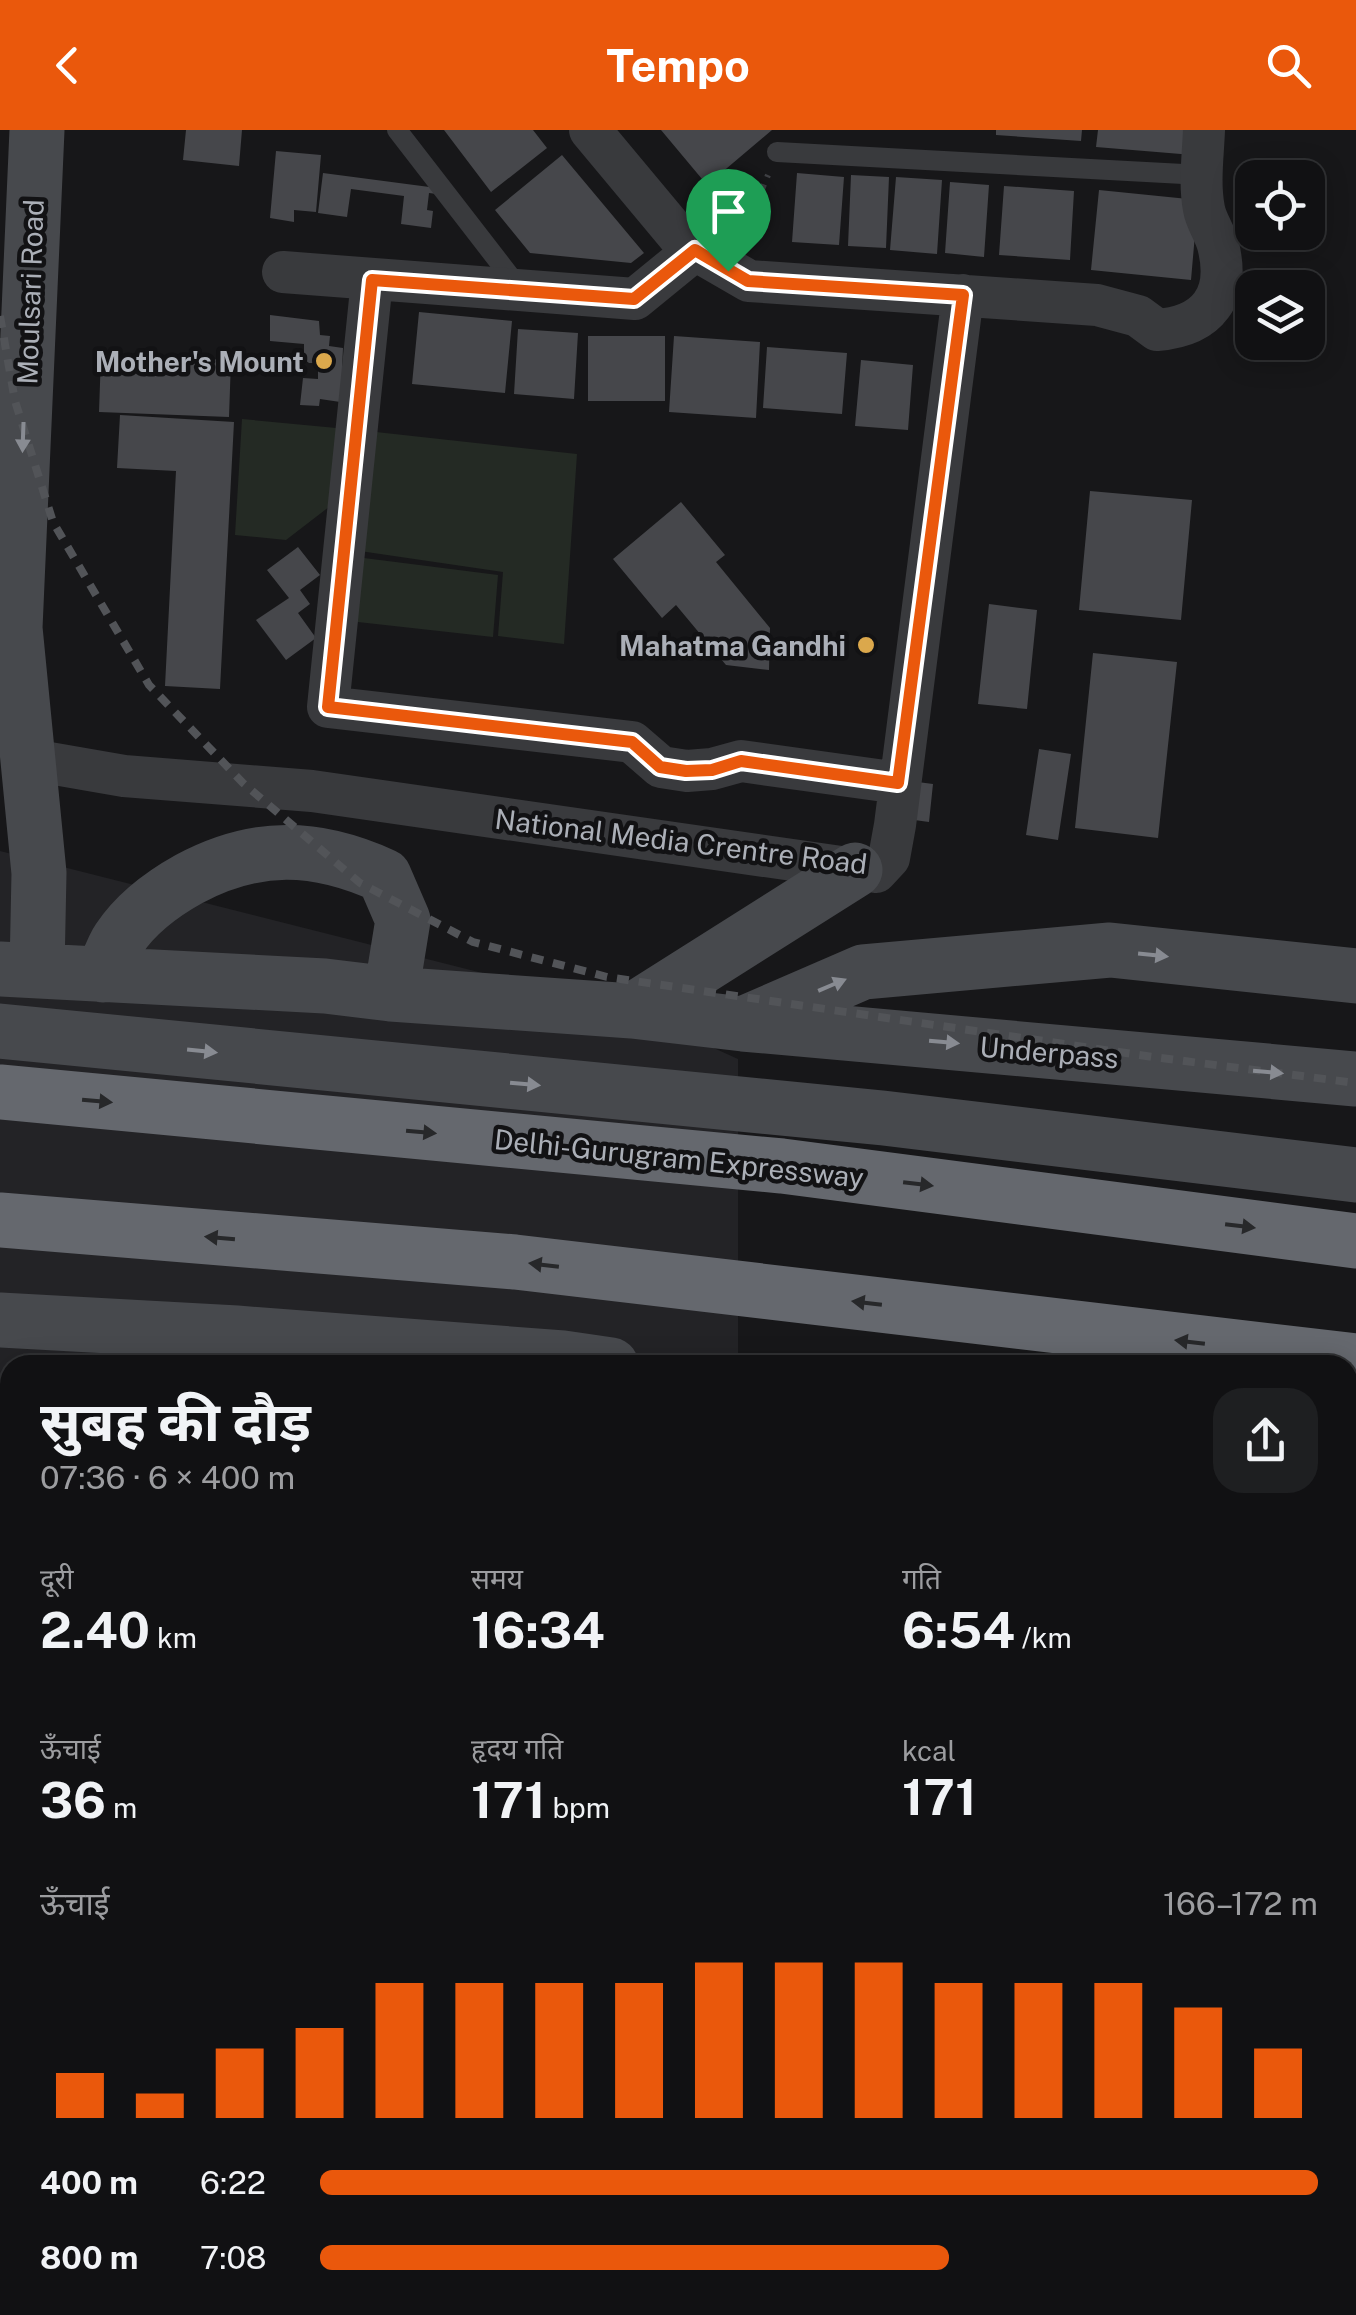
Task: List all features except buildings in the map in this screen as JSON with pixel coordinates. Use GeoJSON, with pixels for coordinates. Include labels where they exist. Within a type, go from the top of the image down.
{"type":"FeatureCollection","features":[{"type":"Feature","properties":{"kind":"highway","name":"Delhi-Gurugram Expressway"},"geometry":{"type":"LineString","coordinates":[[0,1092],[782,1166],[1356,1241]]}},
{"type":"Feature","properties":{"kind":"highway"},"geometry":{"type":"LineString","coordinates":[[0,1220],[515,1262],[1305,1355]]}},
{"type":"Feature","properties":{"kind":"main road","name":"Moulsari Road"},"geometry":{"type":"LineString","coordinates":[[18,969],[26,758],[15,628],[37,130]]}},
{"type":"Feature","properties":{"kind":"main road"},"geometry":{"type":"LineString","coordinates":[[102,975],[117,941],[164,892],[210,868],[256,853],[298,851],[350,860],[384,876],[403,920],[391,994]]}},
{"type":"Feature","properties":{"kind":"main road"},"geometry":{"type":"LineString","coordinates":[[632,1011],[855,870]]}},
{"type":"Feature","properties":{"kind":"main road"},"geometry":{"type":"LineString","coordinates":[[743,1024],[864,972],[1110,950],[1356,976]]}},
{"type":"Feature","properties":{"kind":"main road","name":"Underpass"},"geometry":{"type":"LineString","coordinates":[[18,969],[325,986],[632,1011],[1356,1080]]}},
{"type":"Feature","properties":{"kind":"main road"},"geometry":{"type":"LineString","coordinates":[[0,1032],[883,1118],[1356,1175]]}},
{"type":"Feature","properties":{"kind":"main road"},"geometry":{"type":"LineString","coordinates":[[0,1320],[155,1338],[457,1355]]}},
{"type":"Feature","properties":{"kind":"street"},"geometry":{"type":"LineString","coordinates":[[590,130],[685,244],[748,281],[1098,304],[1138,316],[1157,330],[1184,328],[1210,310],[1223,273],[1217,242],[1204,212],[1204,130]]}},
{"type":"Feature","properties":{"kind":"street"},"geometry":{"type":"LineString","coordinates":[[283,272],[634,299],[712,260]]}},
{"type":"Feature","properties":{"kind":"street"},"geometry":{"type":"LineString","coordinates":[[372,280],[328,707],[632,742],[660,767],[686,771],[712,770],[741,761],[898,783]]}},
{"type":"Feature","properties":{"kind":"street","name":"National Media Crentre Road"},"geometry":{"type":"LineString","coordinates":[[26,758],[124,776],[312,790],[876,872],[889,858],[963,295]]}},
{"type":"Feature","properties":{"kind":"lane"},"geometry":{"type":"LineString","coordinates":[[395,130],[521,291]]}},
{"type":"Feature","properties":{"kind":"lane"},"geometry":{"type":"LineString","coordinates":[[777,152],[1202,175]]}},
{"type":"Feature","properties":{"kind":"path"},"geometry":{"type":"LineString","coordinates":[[712,260],[777,152]]}},
{"type":"Feature","properties":{"kind":"shaded area"},"geometry":{"type":"Polygon","coordinates":[[[242,419],[347,429],[338,500],[286,540],[235,535],[242,419]]]}},
{"type":"Feature","properties":{"kind":"shaded area"},"geometry":{"type":"Polygon","coordinates":[[[367,431],[577,454],[564,644],[498,636],[503,572],[353,550],[367,431]]]}},
{"type":"Feature","properties":{"kind":"shaded area"},"geometry":{"type":"Polygon","coordinates":[[[356,557],[498,575],[493,637],[349,621],[356,557]]]}},
{"type":"Feature","properties":{"kind":"shaded area"},"geometry":{"type":"Polygon","coordinates":[[[0,851],[632,1011],[738,1059],[738,1355],[0,1355],[0,851]]]}},
{"type":"Feature","properties":{"kind":"railway"},"geometry":{"type":"LineString","coordinates":[[0,316],[15,401],[53,522],[149,685],[243,783],[360,883],[473,942],[607,977],[1356,1083]]}},
{"type":"Feature","properties":{"kind":"place","name":"Mother's Mount"},"geometry":{"type":"Point","coordinates":[324,361]}},
{"type":"Feature","properties":{"kind":"place","name":"Mahatma Gandhi"},"geometry":{"type":"Point","coordinates":[866,645]}},
{"type":"Feature","properties":{"kind":"route"},"geometry":{"type":"LineString","coordinates":[[695,250],[728,271],[748,281],[963,295],[898,783],[741,761],[712,770],[686,771],[660,767],[632,742],[328,707],[372,280],[634,299],[695,250]]}}]}
